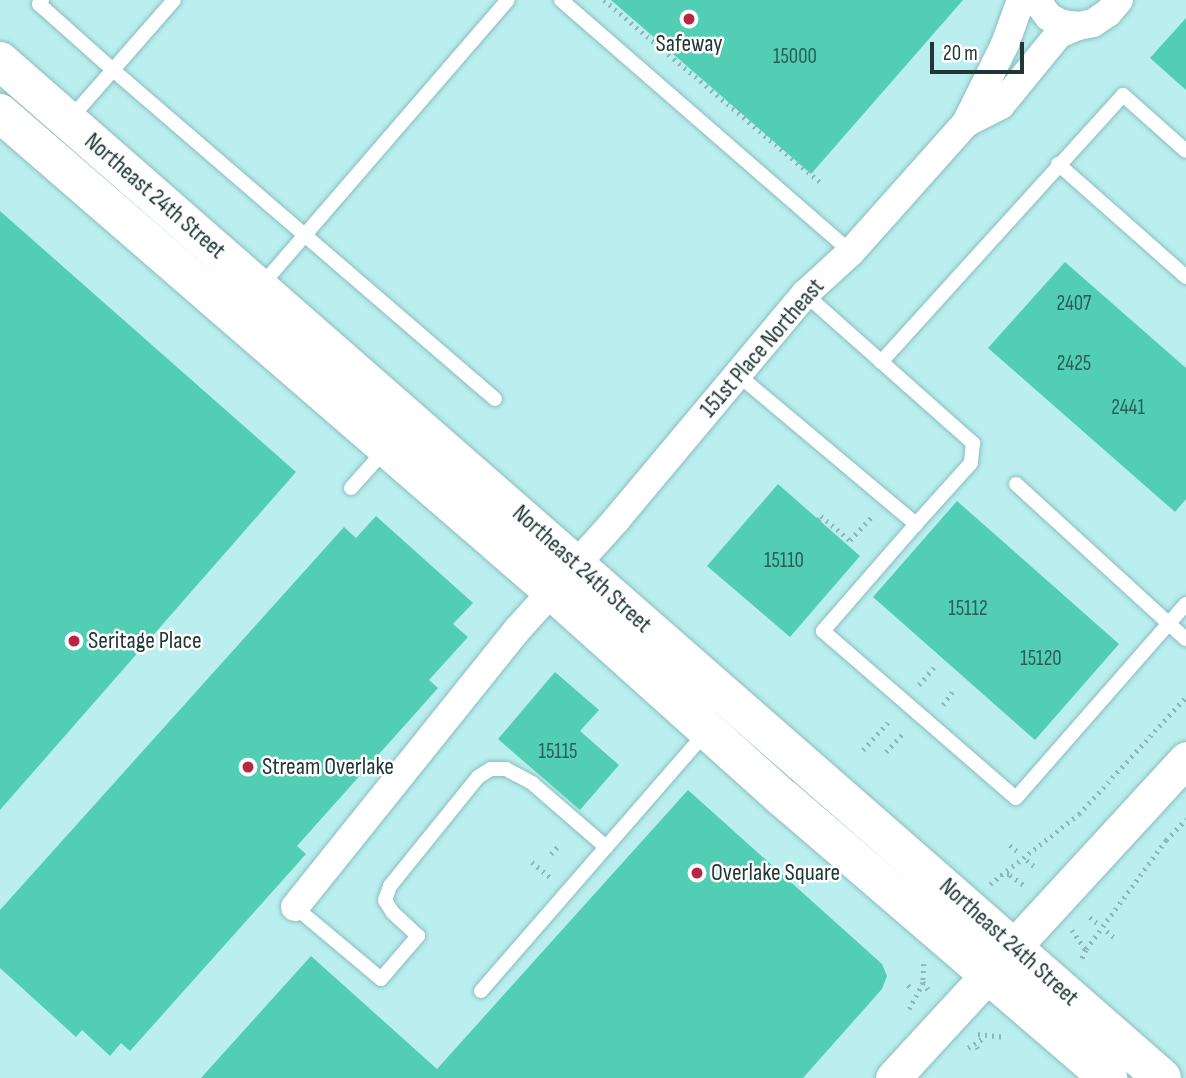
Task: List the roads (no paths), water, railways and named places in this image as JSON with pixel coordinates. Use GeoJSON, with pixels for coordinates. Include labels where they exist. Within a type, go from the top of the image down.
{"type":"FeatureCollection","features":[{"type":"Feature","properties":{"kind":"main road","name":"Northeast 24th Street"},"geometry":{"type":"LineString","coordinates":[[0,61],[260,286],[564,578],[1002,960],[1108,1078]]}},
{"type":"Feature","properties":{"kind":"main road","name":"Northeast 24th Street"},"geometry":{"type":"LineString","coordinates":[[0,113],[386,449],[564,578],[707,731],[1002,960],[1162,1078]]}},
{"type":"Feature","properties":{"kind":"main road"},"geometry":{"type":"LineString","coordinates":[[219,304],[260,286]]}},
{"type":"Feature","properties":{"kind":"street","name":"151st Place Northeast"},"geometry":{"type":"LineString","coordinates":[[295,907],[493,660],[737,374],[805,295],[851,252],[966,123],[1005,44],[1021,0]]}},
{"type":"Feature","properties":{"kind":"street"},"geometry":{"type":"LineString","coordinates":[[1036,0],[1049,17],[1062,24],[1078,26]]}},
{"type":"Feature","properties":{"kind":"street","name":"151st Place Northeast"},"geometry":{"type":"LineString","coordinates":[[966,123],[1001,105],[1059,34],[1093,23],[1108,13],[1119,0]]}},
{"type":"Feature","properties":{"kind":"street"},"geometry":{"type":"LineString","coordinates":[[893,1078],[1186,759]]}},
{"type":"Feature","properties":{"kind":"lane"},"geometry":{"type":"LineString","coordinates":[[42,0],[39,4],[113,70],[495,399]]}},
{"type":"Feature","properties":{"kind":"lane"},"geometry":{"type":"LineString","coordinates":[[68,121],[174,0]]}},
{"type":"Feature","properties":{"kind":"lane"},"geometry":{"type":"LineString","coordinates":[[260,286],[508,0]]}},
{"type":"Feature","properties":{"kind":"lane"},"geometry":{"type":"LineString","coordinates":[[562,0],[851,252]]}},
{"type":"Feature","properties":{"kind":"lane"},"geometry":{"type":"LineString","coordinates":[[881,362],[1122,95],[1186,150]]}},
{"type":"Feature","properties":{"kind":"lane"},"geometry":{"type":"LineString","coordinates":[[1058,164],[1186,277]]}},
{"type":"Feature","properties":{"kind":"lane"},"geometry":{"type":"LineString","coordinates":[[805,295],[973,443],[971,463],[823,631],[1016,798],[1186,604]]}},
{"type":"Feature","properties":{"kind":"lane"},"geometry":{"type":"LineString","coordinates":[[737,374],[916,524]]}},
{"type":"Feature","properties":{"kind":"lane"},"geometry":{"type":"LineString","coordinates":[[351,488],[386,449]]}},
{"type":"Feature","properties":{"kind":"lane"},"geometry":{"type":"LineString","coordinates":[[1016,484],[1186,639]]}},
{"type":"Feature","properties":{"kind":"lane"},"geometry":{"type":"LineString","coordinates":[[481,991],[707,731]]}},
{"type":"Feature","properties":{"kind":"lane"},"geometry":{"type":"LineString","coordinates":[[295,907],[382,979],[418,936],[393,913],[385,900],[390,886],[478,776],[491,769],[506,769],[532,783],[607,847]]}},
{"type":"Feature","properties":{"kind":"place","name":"Safeway"},"geometry":{"type":"Point","coordinates":[689,19]}},
{"type":"Feature","properties":{"kind":"place","name":"Seritage Place"},"geometry":{"type":"Point","coordinates":[74,641]}},
{"type":"Feature","properties":{"kind":"place","name":"Stream Overlake"},"geometry":{"type":"Point","coordinates":[248,767]}},
{"type":"Feature","properties":{"kind":"place","name":"Overlake Square"},"geometry":{"type":"Point","coordinates":[697,873]}}]}
